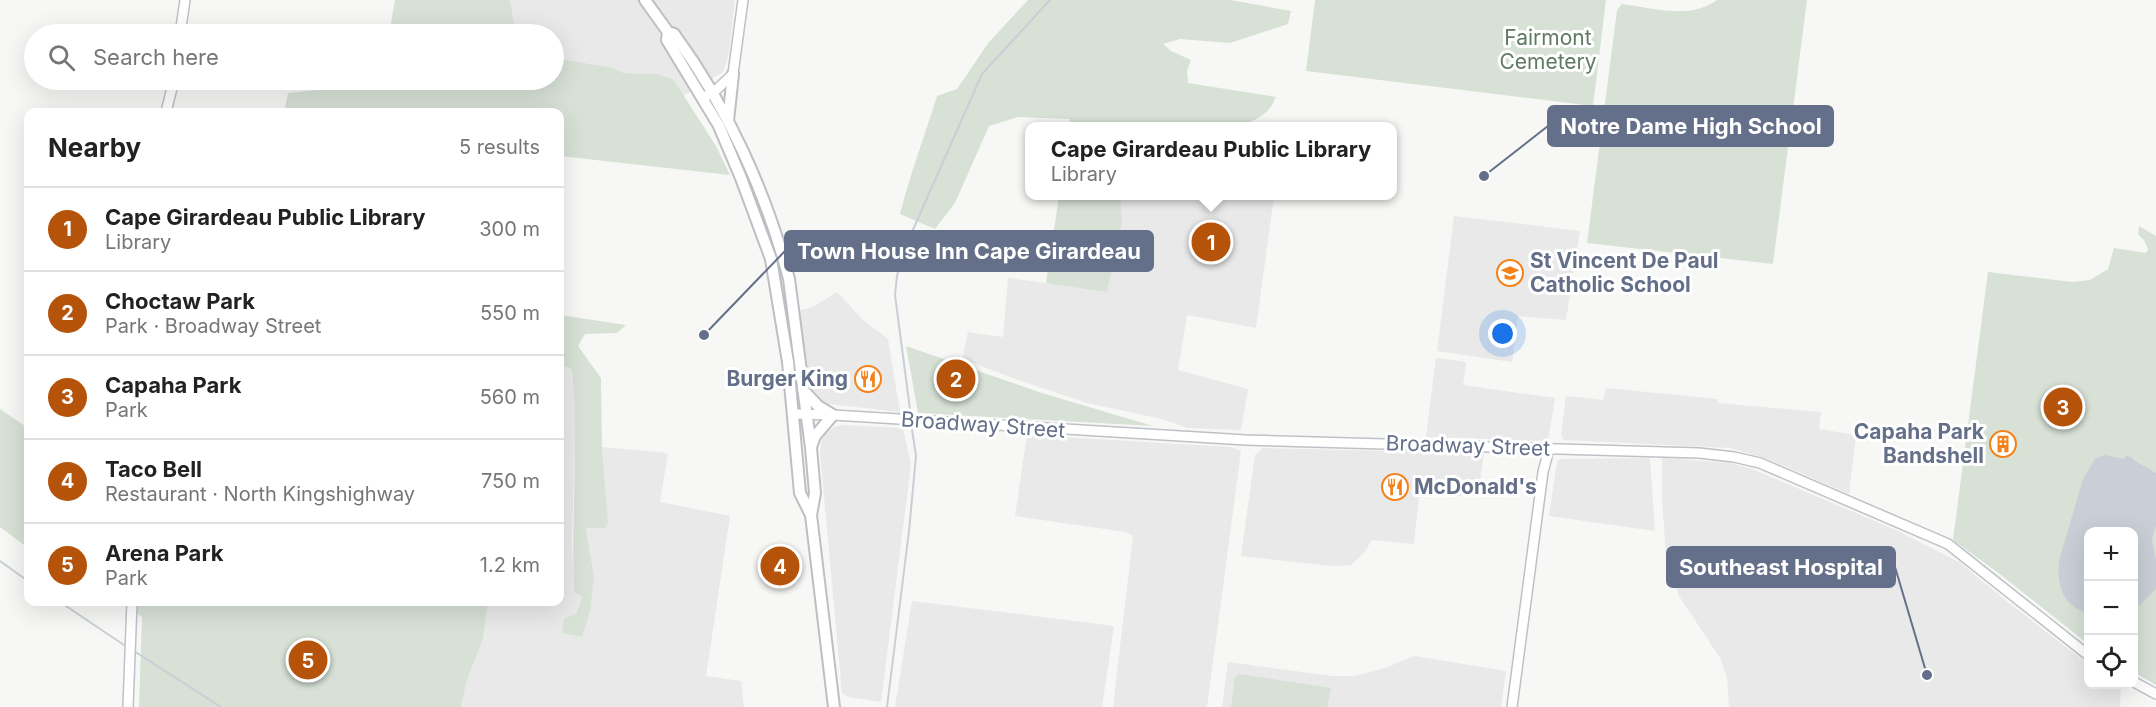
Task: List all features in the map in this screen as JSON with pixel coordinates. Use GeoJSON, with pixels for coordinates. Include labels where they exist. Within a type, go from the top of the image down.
{"type":"FeatureCollection","features":[{"type":"Feature","properties":{"kind":"main road"},"geometry":{"type":"LineString","coordinates":[[181,24],[185,0]]}},
{"type":"Feature","properties":{"kind":"main road"},"geometry":{"type":"LineString","coordinates":[[645,0],[668,32],[674,34],[714,92],[767,209],[789,279],[811,448],[815,493],[811,516],[834,707]]}},
{"type":"Feature","properties":{"kind":"main road"},"geometry":{"type":"LineString","coordinates":[[728,122],[743,0]]}},
{"type":"Feature","properties":{"kind":"main road"},"geometry":{"type":"LineString","coordinates":[[668,32],[667,40],[719,126],[771,259],[783,323],[800,493],[811,516]]}},
{"type":"Feature","properties":{"kind":"main road"},"geometry":{"type":"LineString","coordinates":[[702,98],[714,92],[733,74]]}},
{"type":"Feature","properties":{"kind":"main road"},"geometry":{"type":"LineString","coordinates":[[167,108],[172,90]]}},
{"type":"Feature","properties":{"kind":"main road"},"geometry":{"type":"LineString","coordinates":[[803,390],[818,406],[833,415],[815,436],[811,448]]}},
{"type":"Feature","properties":{"kind":"main road","name":"Broadway Street"},"geometry":{"type":"LineString","coordinates":[[793,414],[1246,440],[1699,453],[1734,457],[1760,463],[1948,544],[2084,652]]}},
{"type":"Feature","properties":{"kind":"main road"},"geometry":{"type":"LineString","coordinates":[[1512,707],[1543,472],[1549,449]]}},
{"type":"Feature","properties":{"kind":"main road"},"geometry":{"type":"LineString","coordinates":[[128,707],[132,606]]}},
{"type":"Feature","properties":{"kind":"main road"},"geometry":{"type":"LineString","coordinates":[[2138,685],[2156,694]]}},
{"type":"Feature","properties":{"kind":"shaded area"},"geometry":{"type":"Polygon","coordinates":[[[510,0],[735,0],[729,53],[723,72],[683,96],[673,79],[657,74],[624,73],[609,67],[564,60],[564,24],[514,24],[510,0]]]}},
{"type":"Feature","properties":{"kind":"shaded area"},"geometry":{"type":"Polygon","coordinates":[[[1119,200],[1273,200],[1256,328],[1187,315],[1178,370],[1248,389],[1241,430],[1187,428],[1162,419],[1087,403],[1018,380],[968,361],[963,356],[968,332],[1003,337],[1008,278],[1106,291],[1119,200]]]}},
{"type":"Feature","properties":{"kind":"shaded area","name":"St Vincent De Paul Catholic School"},"geometry":{"type":"Polygon","coordinates":[[[1454,216],[1580,231],[1566,320],[1518,316],[1512,362],[1437,351],[1454,216]]]}},
{"type":"Feature","properties":{"kind":"shaded area"},"geometry":{"type":"Polygon","coordinates":[[[837,292],[863,320],[888,339],[900,412],[829,404],[815,398],[807,380],[800,310],[813,307],[837,292]]]}},
{"type":"Feature","properties":{"kind":"shaded area"},"geometry":{"type":"Polygon","coordinates":[[[1436,358],[1466,362],[1463,385],[1555,398],[1548,441],[1426,437],[1436,358]]]}},
{"type":"Feature","properties":{"kind":"shaded area"},"geometry":{"type":"Polygon","coordinates":[[[564,366],[572,369],[576,412],[572,542],[574,592],[582,597],[567,633],[582,637],[594,577],[586,528],[605,528],[608,523],[602,447],[668,453],[660,502],[730,516],[706,676],[741,681],[744,707],[461,707],[467,680],[483,639],[487,606],[564,606],[564,366]]]}},
{"type":"Feature","properties":{"kind":"shaded area"},"geometry":{"type":"Polygon","coordinates":[[[1606,388],[1718,399],[1718,403],[1821,412],[1819,429],[1856,435],[1849,494],[1768,459],[1730,448],[1564,440],[1561,435],[1566,396],[1603,400],[1606,388]]]}},
{"type":"Feature","properties":{"kind":"shaded area"},"geometry":{"type":"Polygon","coordinates":[[[842,425],[903,428],[911,465],[881,702],[848,697],[842,693],[820,452],[823,436],[834,427],[842,425]]]}},
{"type":"Feature","properties":{"kind":"shaded area"},"geometry":{"type":"Polygon","coordinates":[[[1027,435],[1231,447],[1241,451],[1207,707],[1113,707],[1133,536],[1126,532],[1015,516],[1027,435]]]}},
{"type":"Feature","properties":{"kind":"shaded area"},"geometry":{"type":"Polygon","coordinates":[[[1262,448],[1484,453],[1478,496],[1419,496],[1414,544],[1372,540],[1363,554],[1351,565],[1333,566],[1241,556],[1255,455],[1262,448]]]}},
{"type":"Feature","properties":{"kind":"shaded area"},"geometry":{"type":"Polygon","coordinates":[[[2105,455],[2123,459],[2127,456],[2156,473],[2156,526],[2152,539],[2156,560],[2156,589],[2138,606],[2138,527],[2084,527],[2084,612],[2072,605],[2063,593],[2059,578],[2059,561],[2083,479],[2095,459],[2105,455]]]}},
{"type":"Feature","properties":{"kind":"shaded area"},"geometry":{"type":"Polygon","coordinates":[[[1650,458],[1655,531],[1549,516],[1557,462],[1560,459],[1650,458]]]}},
{"type":"Feature","properties":{"kind":"shaded area"},"geometry":{"type":"Polygon","coordinates":[[[1662,458],[1730,463],[1752,469],[1896,530],[1959,562],[2084,661],[2084,689],[2121,689],[2120,707],[1729,707],[1727,677],[1720,658],[1679,596],[1669,570],[1666,558],[1662,458]]]}},
{"type":"Feature","properties":{"kind":"shaded area"},"geometry":{"type":"Polygon","coordinates":[[[912,601],[1114,626],[1102,707],[895,707],[912,601]]]}},
{"type":"Feature","properties":{"kind":"shaded area"},"geometry":{"type":"Polygon","coordinates":[[[1414,656],[1506,671],[1501,707],[1222,707],[1228,662],[1332,676],[1354,676],[1385,668],[1414,656]]]}},
{"type":"Feature","properties":{"kind":"green space"},"geometry":{"type":"Polygon","coordinates":[[[395,0],[510,0],[514,24],[391,24],[395,0]]]}},
{"type":"Feature","properties":{"kind":"green space"},"geometry":{"type":"Polygon","coordinates":[[[1028,0],[1231,0],[1291,11],[1288,24],[1230,43],[1180,39],[1163,44],[1171,51],[1191,60],[1187,71],[1188,83],[1276,97],[1267,112],[1257,119],[1248,122],[1070,122],[1070,119],[1018,117],[989,126],[955,203],[935,229],[900,214],[937,96],[957,89],[989,42],[1028,0]]]}},
{"type":"Feature","properties":{"kind":"green space","name":"Fairmont Cemetery"},"geometry":{"type":"Polygon","coordinates":[[[1315,0],[1606,0],[1593,106],[1306,71],[1315,0]]]}},
{"type":"Feature","properties":{"kind":"green space"},"geometry":{"type":"Polygon","coordinates":[[[1717,0],[1807,0],[1773,264],[1587,243],[1617,10],[1622,4],[1671,11],[1695,10],[1717,0]]]}},
{"type":"Feature","properties":{"kind":"green space"},"geometry":{"type":"Polygon","coordinates":[[[564,60],[609,67],[624,73],[657,74],[673,79],[716,146],[730,175],[564,156],[564,108],[285,108],[288,93],[317,90],[564,90],[564,60]]]}},
{"type":"Feature","properties":{"kind":"green space"},"geometry":{"type":"Polygon","coordinates":[[[1058,200],[1120,200],[1122,222],[1107,292],[1046,283],[1058,200]]]}},
{"type":"Feature","properties":{"kind":"green space"},"geometry":{"type":"Polygon","coordinates":[[[2139,226],[2156,236],[2156,685],[2138,674],[2138,527],[2084,527],[2084,641],[1953,540],[1988,272],[2073,282],[2090,280],[2108,269],[2114,248],[2146,253],[2148,249],[2138,234],[2139,226]]]}},
{"type":"Feature","properties":{"kind":"green space"},"geometry":{"type":"Polygon","coordinates":[[[564,316],[626,325],[617,333],[585,334],[578,346],[601,378],[602,447],[608,523],[605,528],[586,528],[594,577],[590,611],[582,637],[562,633],[564,619],[576,614],[582,597],[574,592],[575,425],[572,369],[564,366],[564,316]]]}},
{"type":"Feature","properties":{"kind":"green space"},"geometry":{"type":"Polygon","coordinates":[[[906,346],[1042,393],[1153,426],[918,413],[906,346]]]}},
{"type":"Feature","properties":{"kind":"green space"},"geometry":{"type":"Polygon","coordinates":[[[0,409],[24,425],[24,545],[0,527],[0,409]]]}},
{"type":"Feature","properties":{"kind":"green space"},"geometry":{"type":"Polygon","coordinates":[[[125,606],[487,606],[483,639],[467,680],[461,707],[139,707],[142,617],[125,606]]]}},
{"type":"Feature","properties":{"kind":"green space"},"geometry":{"type":"Polygon","coordinates":[[[1239,674],[1331,688],[1327,707],[1231,707],[1235,677],[1239,674]]]}},
{"type":"Feature","properties":{"kind":"waterway"},"geometry":{"type":"LineString","coordinates":[[911,417],[895,295],[904,250],[982,74],[1050,0]]}},
{"type":"Feature","properties":{"kind":"waterway"},"geometry":{"type":"LineString","coordinates":[[887,707],[916,456],[911,423]]}},
{"type":"Feature","properties":{"kind":"waterway"},"geometry":{"type":"LineString","coordinates":[[0,561],[24,578]]}},
{"type":"Feature","properties":{"kind":"waterway"},"geometry":{"type":"LineString","coordinates":[[66,606],[127,647]]}},
{"type":"Feature","properties":{"kind":"waterway"},"geometry":{"type":"LineString","coordinates":[[134,651],[221,707]]}},
{"type":"Feature","properties":{"kind":"place","name":"Notre Dame High School"},"geometry":{"type":"Point","coordinates":[1484,176]}},
{"type":"Feature","properties":{"kind":"place","name":"Cape Girardeau Public Library"},"geometry":{"type":"Point","coordinates":[1211,242]}},
{"type":"Feature","properties":{"kind":"place","name":"St Vincent De Paul Catholic School"},"geometry":{"type":"Point","coordinates":[1510,273]}},
{"type":"Feature","properties":{"kind":"place","name":"Town House Inn Cape Girardeau"},"geometry":{"type":"Point","coordinates":[704,335]}},
{"type":"Feature","properties":{"kind":"place","name":"Burger King"},"geometry":{"type":"Point","coordinates":[868,379]}},
{"type":"Feature","properties":{"kind":"place","name":"Choctaw Park"},"geometry":{"type":"Point","coordinates":[956,379]}},
{"type":"Feature","properties":{"kind":"place","name":"Capaha Park"},"geometry":{"type":"Point","coordinates":[2063,407]}},
{"type":"Feature","properties":{"kind":"place","name":"Capaha Park Bandshell"},"geometry":{"type":"Point","coordinates":[2003,444]}},
{"type":"Feature","properties":{"kind":"place","name":"McDonald's"},"geometry":{"type":"Point","coordinates":[1395,487]}},
{"type":"Feature","properties":{"kind":"place","name":"Taco Bell"},"geometry":{"type":"Point","coordinates":[780,566]}},
{"type":"Feature","properties":{"kind":"place","name":"Arena Park"},"geometry":{"type":"Point","coordinates":[308,660]}},
{"type":"Feature","properties":{"kind":"place","name":"Southeast Hospital"},"geometry":{"type":"Point","coordinates":[1927,675]}}]}
